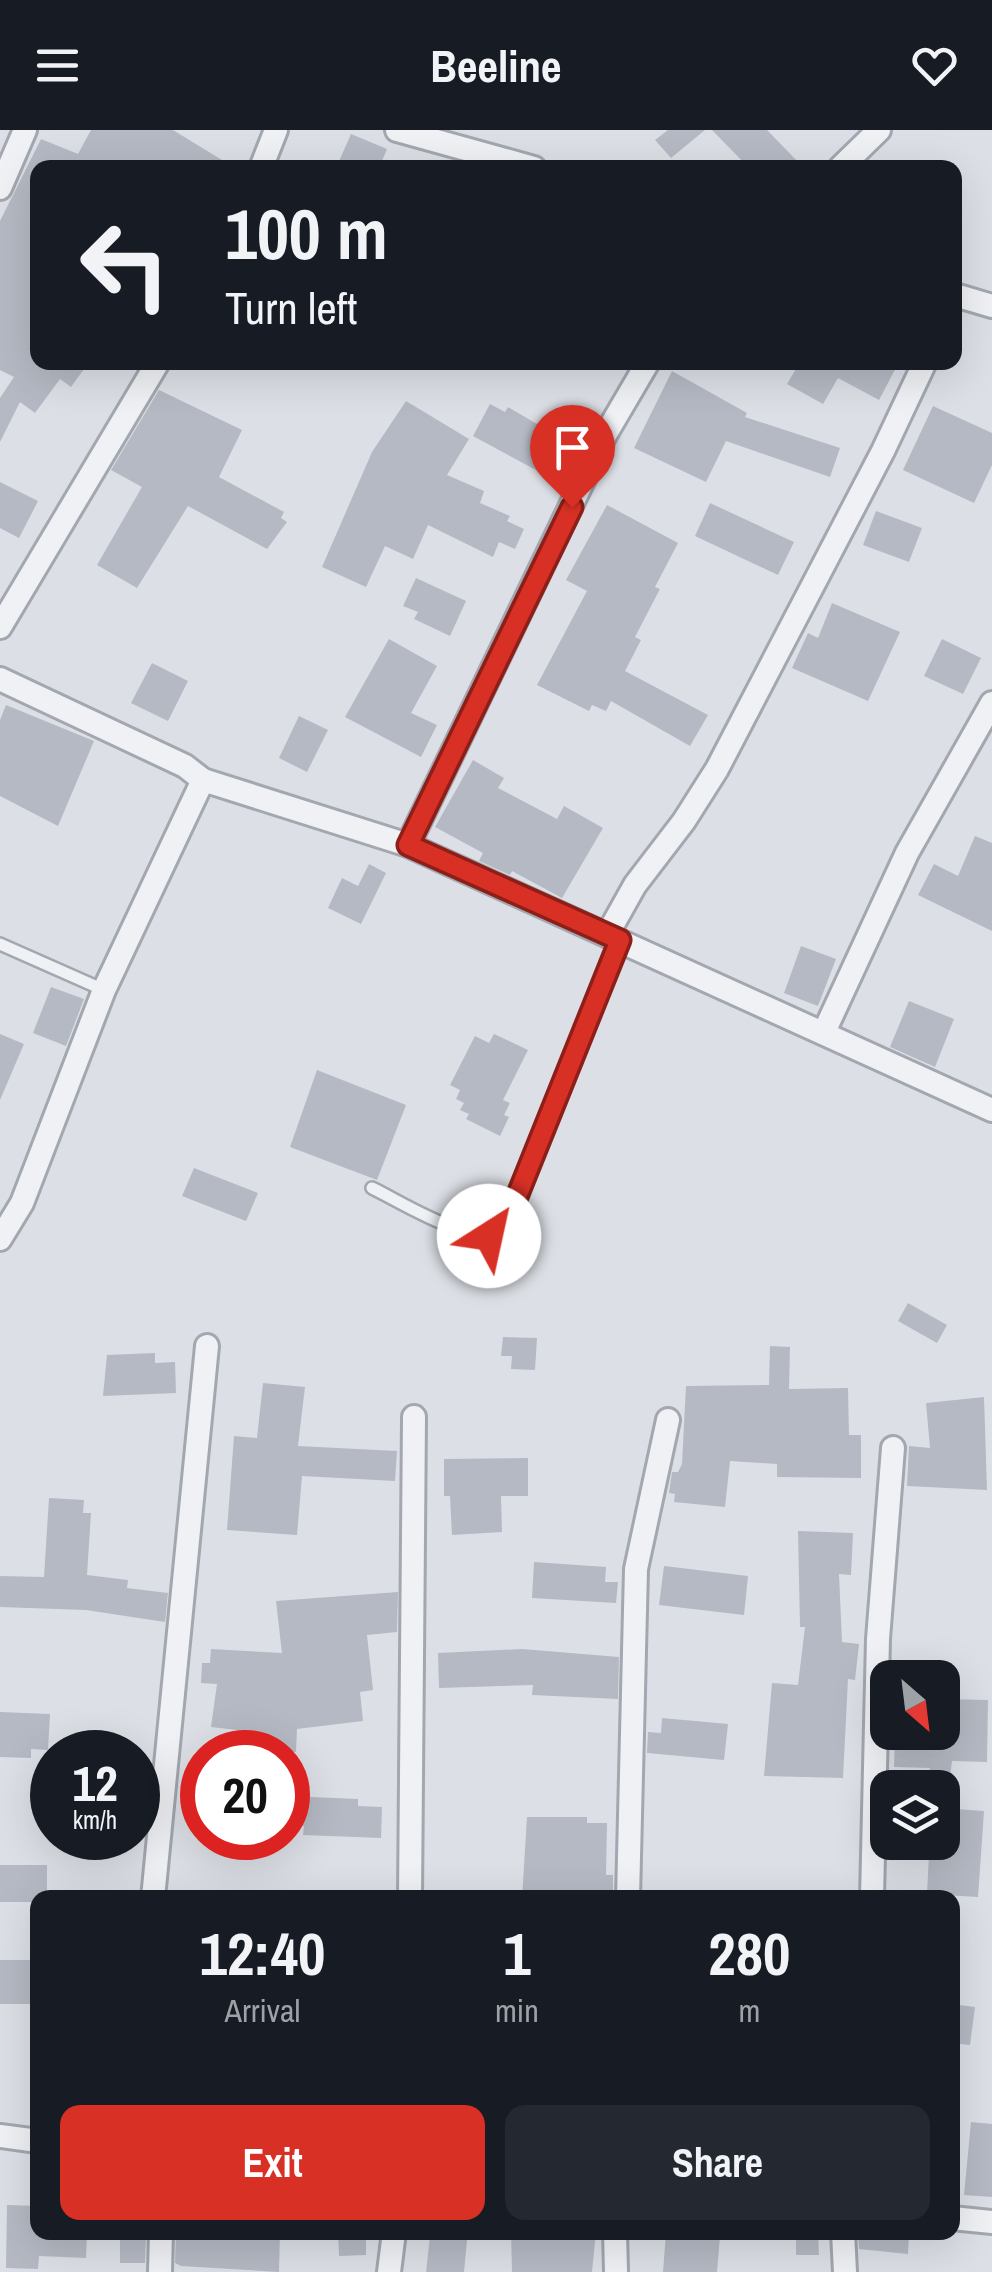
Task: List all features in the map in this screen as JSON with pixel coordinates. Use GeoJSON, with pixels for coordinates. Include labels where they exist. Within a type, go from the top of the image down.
{"type":"FeatureCollection","features":[{"type":"Feature","properties":{"kind":"street"},"geometry":{"type":"LineString","coordinates":[[0,188],[25,130]]}},
{"type":"Feature","properties":{"kind":"street"},"geometry":{"type":"LineString","coordinates":[[264,160],[276,130]]}},
{"type":"Feature","properties":{"kind":"street"},"geometry":{"type":"LineString","coordinates":[[397,130],[437,135],[510,160]]}},
{"type":"Feature","properties":{"kind":"street"},"geometry":{"type":"LineString","coordinates":[[848,160],[879,130]]}},
{"type":"Feature","properties":{"kind":"street"},"geometry":{"type":"LineString","coordinates":[[962,299],[992,306]]}},
{"type":"Feature","properties":{"kind":"street"},"geometry":{"type":"LineString","coordinates":[[0,627],[153,370]]}},
{"type":"Feature","properties":{"kind":"street"},"geometry":{"type":"LineString","coordinates":[[408,845],[604,437],[643,370]]}},
{"type":"Feature","properties":{"kind":"street"},"geometry":{"type":"LineString","coordinates":[[613,938],[635,885],[684,821],[717,769],[921,370]]}},
{"type":"Feature","properties":{"kind":"street"},"geometry":{"type":"LineString","coordinates":[[0,679],[185,766],[203,780],[408,845],[992,1110]]}},
{"type":"Feature","properties":{"kind":"street"},"geometry":{"type":"LineString","coordinates":[[824,1032],[907,854],[992,703]]}},
{"type":"Feature","properties":{"kind":"street"},"geometry":{"type":"LineString","coordinates":[[0,1239],[22,1203],[104,990],[203,780]]}},
{"type":"Feature","properties":{"kind":"street"},"geometry":{"type":"LineString","coordinates":[[154,1890],[188,1584],[208,1346]]}},
{"type":"Feature","properties":{"kind":"street"},"geometry":{"type":"LineString","coordinates":[[410,1890],[414,1417]]}},
{"type":"Feature","properties":{"kind":"street"},"geometry":{"type":"LineString","coordinates":[[628,1890],[636,1569],[668,1420]]}},
{"type":"Feature","properties":{"kind":"street"},"geometry":{"type":"LineString","coordinates":[[872,1890],[878,1639],[893,1448]]}},
{"type":"Feature","properties":{"kind":"street"},"geometry":{"type":"LineString","coordinates":[[0,2136],[30,2141]]}},
{"type":"Feature","properties":{"kind":"street"},"geometry":{"type":"LineString","coordinates":[[960,2219],[992,2222]]}},
{"type":"Feature","properties":{"kind":"street"},"geometry":{"type":"LineString","coordinates":[[160,2240],[160,2272]]}},
{"type":"Feature","properties":{"kind":"street"},"geometry":{"type":"LineString","coordinates":[[389,2272],[393,2240]]}},
{"type":"Feature","properties":{"kind":"street"},"geometry":{"type":"LineString","coordinates":[[616,2240],[616,2272]]}},
{"type":"Feature","properties":{"kind":"street"},"geometry":{"type":"LineString","coordinates":[[843,2240],[845,2272]]}},
{"type":"Feature","properties":{"kind":"lane"},"geometry":{"type":"LineString","coordinates":[[372,1188],[473,1236],[499,1232],[506,1224],[613,938]]}},
{"type":"Feature","properties":{"kind":"lane"},"geometry":{"type":"LineString","coordinates":[[0,944],[104,990]]}},
{"type":"Feature","properties":{"kind":"building"},"geometry":{"type":"Polygon","coordinates":[[[91,130],[173,130],[222,160],[30,160],[41,139],[78,154],[91,130]]]}},
{"type":"Feature","properties":{"kind":"building"},"geometry":{"type":"Polygon","coordinates":[[[668,130],[705,130],[671,158],[655,140],[668,130]]]}},
{"type":"Feature","properties":{"kind":"building"},"geometry":{"type":"Polygon","coordinates":[[[712,130],[767,130],[796,160],[741,160],[712,130]]]}},
{"type":"Feature","properties":{"kind":"building"},"geometry":{"type":"Polygon","coordinates":[[[351,134],[387,149],[382,160],[340,160],[351,134]]]}},
{"type":"Feature","properties":{"kind":"building"},"geometry":{"type":"Polygon","coordinates":[[[30,161],[30,370],[83,370],[71,387],[60,379],[35,413],[20,402],[0,442],[0,398],[14,377],[0,370],[0,221],[30,161]]]}},
{"type":"Feature","properties":{"kind":"building"},"geometry":{"type":"Polygon","coordinates":[[[795,370],[895,370],[879,400],[838,378],[823,404],[787,384],[795,370]]]}},
{"type":"Feature","properties":{"kind":"building"},"geometry":{"type":"Polygon","coordinates":[[[672,371],[747,413],[745,417],[840,448],[830,477],[726,441],[706,482],[634,448],[672,371]]]}},
{"type":"Feature","properties":{"kind":"building"},"geometry":{"type":"Polygon","coordinates":[[[159,390],[242,430],[219,477],[284,512],[281,518],[287,522],[267,549],[188,506],[137,588],[97,565],[142,487],[111,470],[159,390]]]}},
{"type":"Feature","properties":{"kind":"building"},"geometry":{"type":"Polygon","coordinates":[[[406,401],[469,439],[447,475],[484,491],[480,503],[510,516],[507,521],[524,529],[515,549],[499,542],[493,557],[428,525],[413,559],[385,546],[366,587],[322,567],[372,452],[406,401]]]}},
{"type":"Feature","properties":{"kind":"building"},"geometry":{"type":"Polygon","coordinates":[[[490,404],[505,412],[508,407],[566,441],[547,476],[473,436],[490,404]]]}},
{"type":"Feature","properties":{"kind":"building"},"geometry":{"type":"Polygon","coordinates":[[[933,406],[992,433],[992,465],[974,503],[903,470],[933,406]]]}},
{"type":"Feature","properties":{"kind":"building"},"geometry":{"type":"Polygon","coordinates":[[[0,482],[38,501],[19,538],[0,528],[0,482]]]}},
{"type":"Feature","properties":{"kind":"building"},"geometry":{"type":"Polygon","coordinates":[[[710,503],[794,542],[778,575],[695,536],[710,503]]]}},
{"type":"Feature","properties":{"kind":"building"},"geometry":{"type":"Polygon","coordinates":[[[607,505],[678,543],[655,587],[660,589],[635,637],[641,640],[625,671],[708,715],[690,746],[611,701],[606,711],[592,705],[589,711],[537,685],[587,591],[566,580],[607,505]]]}},
{"type":"Feature","properties":{"kind":"building"},"geometry":{"type":"Polygon","coordinates":[[[876,511],[922,528],[909,562],[863,545],[876,511]]]}},
{"type":"Feature","properties":{"kind":"building"},"geometry":{"type":"Polygon","coordinates":[[[416,578],[466,601],[450,636],[414,619],[418,612],[403,606],[416,578]]]}},
{"type":"Feature","properties":{"kind":"building"},"geometry":{"type":"Polygon","coordinates":[[[832,603],[900,632],[868,701],[792,668],[808,633],[818,638],[832,603]]]}},
{"type":"Feature","properties":{"kind":"building"},"geometry":{"type":"Polygon","coordinates":[[[389,639],[437,666],[411,713],[437,725],[421,757],[345,717],[389,639]]]}},
{"type":"Feature","properties":{"kind":"building"},"geometry":{"type":"Polygon","coordinates":[[[942,639],[981,658],[963,694],[924,676],[942,639]]]}},
{"type":"Feature","properties":{"kind":"building"},"geometry":{"type":"Polygon","coordinates":[[[152,663],[188,681],[168,721],[131,703],[152,663]]]}},
{"type":"Feature","properties":{"kind":"building"},"geometry":{"type":"Polygon","coordinates":[[[6,705],[94,741],[58,826],[0,796],[0,720],[6,705]]]}},
{"type":"Feature","properties":{"kind":"building"},"geometry":{"type":"Polygon","coordinates":[[[299,716],[328,730],[307,772],[279,758],[299,716]]]}},
{"type":"Feature","properties":{"kind":"building"},"geometry":{"type":"Polygon","coordinates":[[[473,760],[504,778],[498,788],[557,819],[564,806],[603,828],[562,898],[512,871],[510,875],[479,861],[483,853],[435,827],[473,760]]]}},
{"type":"Feature","properties":{"kind":"building"},"geometry":{"type":"Polygon","coordinates":[[[975,836],[992,843],[992,931],[918,895],[934,864],[958,876],[975,836]]]}},
{"type":"Feature","properties":{"kind":"building"},"geometry":{"type":"Polygon","coordinates":[[[369,864],[386,873],[361,924],[328,908],[342,878],[358,886],[369,864]]]}},
{"type":"Feature","properties":{"kind":"building"},"geometry":{"type":"Polygon","coordinates":[[[801,946],[836,959],[818,1006],[784,993],[801,946]]]}},
{"type":"Feature","properties":{"kind":"building"},"geometry":{"type":"Polygon","coordinates":[[[51,987],[84,999],[66,1046],[33,1033],[51,987]]]}},
{"type":"Feature","properties":{"kind":"building"},"geometry":{"type":"Polygon","coordinates":[[[909,1001],[954,1019],[935,1067],[890,1047],[909,1001]]]}},
{"type":"Feature","properties":{"kind":"building"},"geometry":{"type":"Polygon","coordinates":[[[0,1034],[24,1044],[0,1100],[0,1034]]]}},
{"type":"Feature","properties":{"kind":"building"},"geometry":{"type":"Polygon","coordinates":[[[494,1034],[528,1050],[503,1100],[510,1103],[504,1115],[509,1117],[500,1136],[466,1119],[469,1114],[460,1110],[464,1103],[456,1099],[460,1090],[450,1085],[475,1036],[489,1043],[494,1034]]]}},
{"type":"Feature","properties":{"kind":"building"},"geometry":{"type":"Polygon","coordinates":[[[317,1070],[406,1105],[377,1180],[290,1147],[317,1070]]]}},
{"type":"Feature","properties":{"kind":"building"},"geometry":{"type":"Polygon","coordinates":[[[194,1168],[258,1193],[246,1221],[182,1196],[194,1168]]]}},
{"type":"Feature","properties":{"kind":"building"},"geometry":{"type":"Polygon","coordinates":[[[908,1303],[947,1325],[937,1343],[898,1321],[908,1303]]]}},
{"type":"Feature","properties":{"kind":"building"},"geometry":{"type":"Polygon","coordinates":[[[503,1337],[537,1338],[535,1370],[511,1369],[512,1356],[501,1356],[503,1337]]]}},
{"type":"Feature","properties":{"kind":"building"},"geometry":{"type":"Polygon","coordinates":[[[770,1346],[790,1347],[789,1389],[848,1388],[849,1435],[861,1435],[861,1478],[777,1477],[777,1464],[730,1461],[725,1507],[674,1502],[675,1494],[669,1493],[672,1472],[678,1472],[682,1464],[686,1386],[769,1385],[770,1346]]]}},
{"type":"Feature","properties":{"kind":"building"},"geometry":{"type":"Polygon","coordinates":[[[155,1353],[155,1363],[175,1362],[176,1393],[103,1396],[107,1355],[155,1353]]]}},
{"type":"Feature","properties":{"kind":"building"},"geometry":{"type":"Polygon","coordinates":[[[263,1383],[305,1387],[298,1446],[397,1451],[395,1481],[302,1476],[297,1535],[227,1530],[234,1436],[257,1438],[263,1383]]]}},
{"type":"Feature","properties":{"kind":"building"},"geometry":{"type":"Polygon","coordinates":[[[984,1397],[987,1490],[907,1486],[909,1446],[930,1448],[926,1403],[984,1397]]]}},
{"type":"Feature","properties":{"kind":"building"},"geometry":{"type":"Polygon","coordinates":[[[528,1458],[528,1496],[501,1496],[502,1532],[452,1535],[450,1496],[444,1496],[444,1459],[528,1458]]]}},
{"type":"Feature","properties":{"kind":"building"},"geometry":{"type":"Polygon","coordinates":[[[49,1498],[84,1500],[83,1513],[91,1513],[87,1575],[128,1580],[127,1588],[168,1593],[165,1622],[86,1610],[0,1607],[0,1576],[44,1577],[49,1498]]]}},
{"type":"Feature","properties":{"kind":"building"},"geometry":{"type":"Polygon","coordinates":[[[798,1531],[853,1533],[851,1575],[839,1574],[842,1642],[859,1644],[855,1680],[848,1679],[843,1778],[764,1776],[772,1683],[798,1685],[805,1627],[800,1627],[798,1531]]]}},
{"type":"Feature","properties":{"kind":"building"},"geometry":{"type":"Polygon","coordinates":[[[534,1562],[606,1567],[605,1582],[618,1582],[616,1603],[532,1598],[534,1562]]]}},
{"type":"Feature","properties":{"kind":"building"},"geometry":{"type":"Polygon","coordinates":[[[664,1566],[748,1576],[744,1615],[659,1605],[664,1566]]]}},
{"type":"Feature","properties":{"kind":"building"},"geometry":{"type":"Polygon","coordinates":[[[398,1592],[397,1632],[367,1635],[373,1690],[360,1692],[363,1721],[297,1730],[211,1727],[217,1684],[201,1683],[202,1663],[210,1663],[211,1649],[282,1653],[276,1601],[398,1592]]]}},
{"type":"Feature","properties":{"kind":"building"},"geometry":{"type":"Polygon","coordinates":[[[522,1649],[619,1657],[618,1699],[532,1695],[533,1685],[439,1688],[438,1653],[522,1649]]]}},
{"type":"Feature","properties":{"kind":"building"},"geometry":{"type":"Polygon","coordinates":[[[960,1699],[988,1700],[987,1762],[952,1761],[951,1770],[894,1767],[894,1750],[960,1750],[960,1699]]]}},
{"type":"Feature","properties":{"kind":"building"},"geometry":{"type":"Polygon","coordinates":[[[0,1712],[50,1714],[49,1730],[30,1730],[30,1758],[0,1757],[0,1712]]]}},
{"type":"Feature","properties":{"kind":"building"},"geometry":{"type":"Polygon","coordinates":[[[662,1718],[728,1724],[724,1760],[647,1753],[648,1732],[661,1733],[662,1718]]]}},
{"type":"Feature","properties":{"kind":"building"},"geometry":{"type":"Polygon","coordinates":[[[310,1797],[358,1799],[358,1806],[382,1807],[381,1838],[310,1835],[310,1797]]]}},
{"type":"Feature","properties":{"kind":"building"},"geometry":{"type":"Polygon","coordinates":[[[960,1809],[984,1811],[978,1897],[960,1896],[960,1890],[927,1890],[929,1860],[960,1860],[960,1809]]]}},
{"type":"Feature","properties":{"kind":"building"},"geometry":{"type":"Polygon","coordinates":[[[527,1817],[587,1817],[587,1823],[607,1823],[606,1875],[613,1875],[613,1890],[522,1890],[527,1817]]]}},
{"type":"Feature","properties":{"kind":"building"},"geometry":{"type":"Polygon","coordinates":[[[0,1865],[47,1865],[47,1890],[30,1890],[30,1902],[0,1902],[0,1865]]]}},
{"type":"Feature","properties":{"kind":"building"},"geometry":{"type":"Polygon","coordinates":[[[0,1960],[30,1960],[30,2004],[0,2004],[0,1960]]]}},
{"type":"Feature","properties":{"kind":"building"},"geometry":{"type":"Polygon","coordinates":[[[960,2005],[975,2007],[970,2045],[960,2044],[960,2005]]]}},
{"type":"Feature","properties":{"kind":"building"},"geometry":{"type":"Polygon","coordinates":[[[971,2122],[992,2124],[992,2197],[964,2195],[971,2122]]]}},
{"type":"Feature","properties":{"kind":"building"},"geometry":{"type":"Polygon","coordinates":[[[7,2205],[30,2206],[30,2240],[87,2240],[86,2258],[39,2256],[38,2269],[6,2268],[7,2205]]]}},
{"type":"Feature","properties":{"kind":"building"},"geometry":{"type":"Polygon","coordinates":[[[120,2240],[146,2240],[145,2263],[120,2263],[120,2240]]]}},
{"type":"Feature","properties":{"kind":"building"},"geometry":{"type":"Polygon","coordinates":[[[176,2240],[280,2240],[279,2272],[175,2263],[176,2240]]]}},
{"type":"Feature","properties":{"kind":"building"},"geometry":{"type":"Polygon","coordinates":[[[338,2240],[366,2240],[366,2255],[339,2256],[338,2240]]]}},
{"type":"Feature","properties":{"kind":"building"},"geometry":{"type":"Polygon","coordinates":[[[430,2240],[467,2240],[464,2272],[426,2272],[430,2240]]]}},
{"type":"Feature","properties":{"kind":"building"},"geometry":{"type":"Polygon","coordinates":[[[511,2240],[595,2240],[592,2272],[512,2272],[511,2240]]]}},
{"type":"Feature","properties":{"kind":"building"},"geometry":{"type":"Polygon","coordinates":[[[665,2240],[720,2240],[717,2272],[663,2272],[665,2240]]]}},
{"type":"Feature","properties":{"kind":"building"},"geometry":{"type":"Polygon","coordinates":[[[796,2240],[818,2240],[819,2255],[796,2255],[796,2240]]]}},
{"type":"Feature","properties":{"kind":"building"},"geometry":{"type":"Polygon","coordinates":[[[858,2240],[909,2240],[908,2254],[859,2249],[858,2240]]]}},
{"type":"Feature","properties":{"kind":"route"},"geometry":{"type":"LineString","coordinates":[[489,1236],[506,1224],[620,940],[408,845],[572,507]]}}]}
